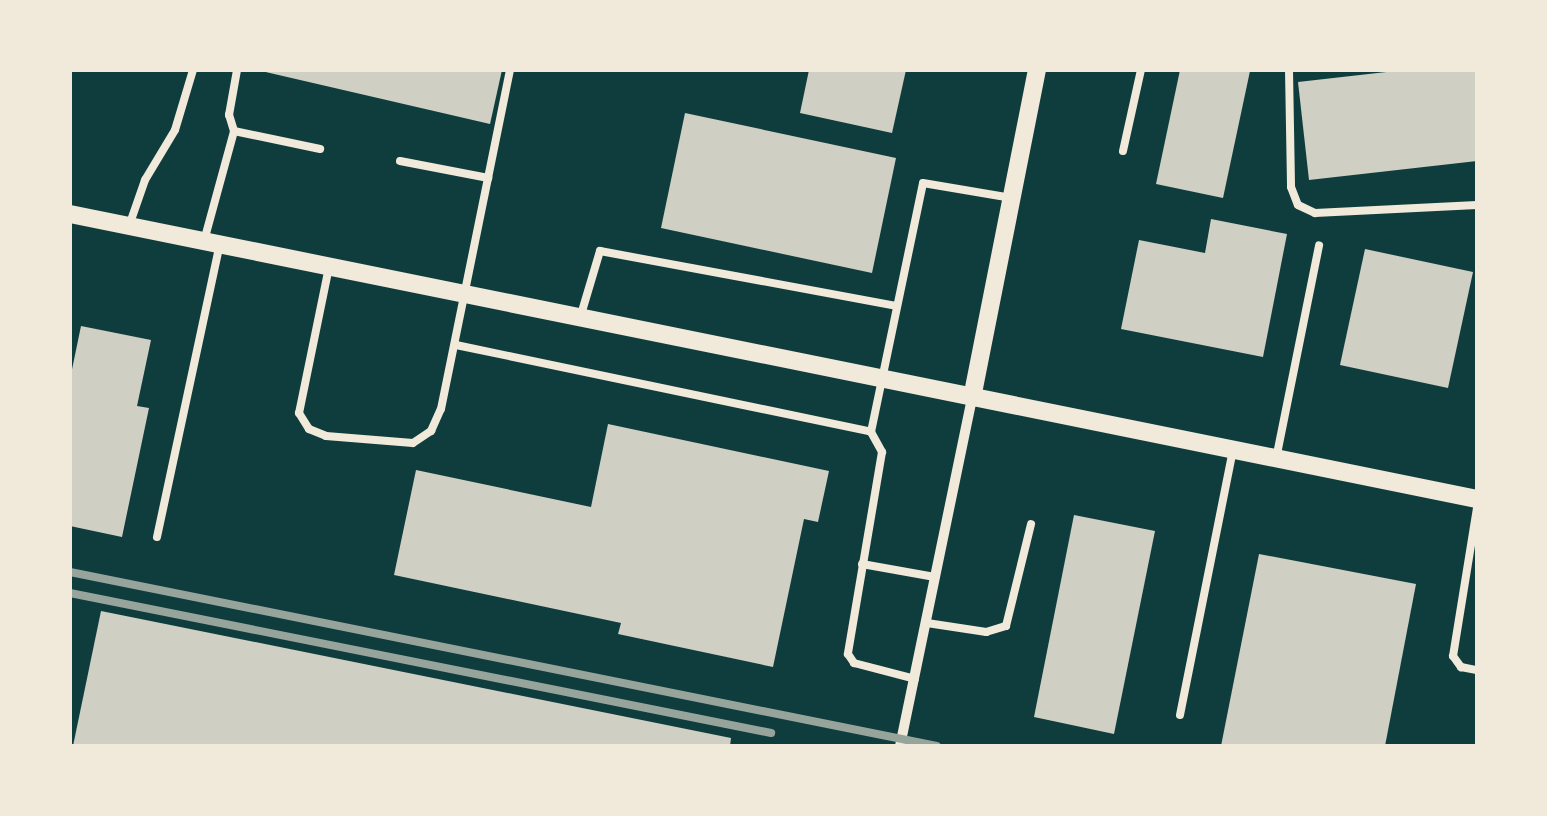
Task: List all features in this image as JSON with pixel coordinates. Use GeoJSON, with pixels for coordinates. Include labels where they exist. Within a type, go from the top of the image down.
{"type":"FeatureCollection","features":[{"type":"Feature","properties":{"kind":"street"},"geometry":{"type":"LineString","coordinates":[[900,746],[1037,70]]}},
{"type":"Feature","properties":{"kind":"street"},"geometry":{"type":"LineString","coordinates":[[70,214],[1477,500]]}},
{"type":"Feature","properties":{"kind":"lane"},"geometry":{"type":"LineString","coordinates":[[128,226],[145,180],[175,130],[193,70]]}},
{"type":"Feature","properties":{"kind":"lane"},"geometry":{"type":"LineString","coordinates":[[157,537],[234,131],[229,116],[237,70]]}},
{"type":"Feature","properties":{"kind":"lane"},"geometry":{"type":"LineString","coordinates":[[329,266],[299,413],[310,429],[353,442],[414,443],[431,431],[441,409],[510,70]]}},
{"type":"Feature","properties":{"kind":"lane"},"geometry":{"type":"LineString","coordinates":[[1123,151],[1141,70]]}},
{"type":"Feature","properties":{"kind":"lane"},"geometry":{"type":"LineString","coordinates":[[1289,70],[1289,155],[1298,204],[1315,212],[1477,205]]}},
{"type":"Feature","properties":{"kind":"lane"},"geometry":{"type":"LineString","coordinates":[[234,131],[320,149]]}},
{"type":"Feature","properties":{"kind":"lane"},"geometry":{"type":"LineString","coordinates":[[400,161],[488,178]]}},
{"type":"Feature","properties":{"kind":"lane"},"geometry":{"type":"LineString","coordinates":[[915,679],[854,663],[848,654],[882,452],[871,432],[880,379],[923,183],[1012,198]]}},
{"type":"Feature","properties":{"kind":"lane"},"geometry":{"type":"LineString","coordinates":[[1276,459],[1319,245]]}},
{"type":"Feature","properties":{"kind":"lane"},"geometry":{"type":"LineString","coordinates":[[580,318],[600,251],[896,306]]}},
{"type":"Feature","properties":{"kind":"lane"},"geometry":{"type":"LineString","coordinates":[[456,345],[871,432]]}},
{"type":"Feature","properties":{"kind":"lane"},"geometry":{"type":"LineString","coordinates":[[1180,715],[1234,450]]}},
{"type":"Feature","properties":{"kind":"lane"},"geometry":{"type":"LineString","coordinates":[[1477,508],[1454,656],[1461,668],[1477,670]]}},
{"type":"Feature","properties":{"kind":"lane"},"geometry":{"type":"LineString","coordinates":[[926,624],[986,632],[1006,626],[1031,524]]}},
{"type":"Feature","properties":{"kind":"lane"},"geometry":{"type":"LineString","coordinates":[[862,564],[936,578]]}},
{"type":"Feature","properties":{"kind":"building"},"geometry":{"type":"Polygon","coordinates":[[[257,70],[502,70],[490,124],[257,70]]]}},
{"type":"Feature","properties":{"kind":"building"},"geometry":{"type":"Polygon","coordinates":[[[809,70],[906,70],[892,133],[800,113],[809,70]]]}},
{"type":"Feature","properties":{"kind":"building"},"geometry":{"type":"Polygon","coordinates":[[[1180,70],[1250,71],[1223,198],[1156,184],[1180,70]]]}},
{"type":"Feature","properties":{"kind":"building"},"geometry":{"type":"Polygon","coordinates":[[[1404,70],[1477,70],[1477,161],[1309,180],[1298,82],[1404,70]]]}},
{"type":"Feature","properties":{"kind":"building"},"geometry":{"type":"Polygon","coordinates":[[[685,113],[896,158],[872,273],[661,228],[685,113]]]}},
{"type":"Feature","properties":{"kind":"building"},"geometry":{"type":"Polygon","coordinates":[[[1211,219],[1287,234],[1263,357],[1121,329],[1139,240],[1205,253],[1211,219]]]}},
{"type":"Feature","properties":{"kind":"building"},"geometry":{"type":"Polygon","coordinates":[[[1365,249],[1473,272],[1448,388],[1340,365],[1365,249]]]}},
{"type":"Feature","properties":{"kind":"building"},"geometry":{"type":"Polygon","coordinates":[[[81,326],[151,340],[137,406],[149,408],[122,537],[70,526],[70,379],[81,326]]]}},
{"type":"Feature","properties":{"kind":"building"},"geometry":{"type":"Polygon","coordinates":[[[608,424],[829,471],[818,522],[804,519],[773,667],[618,634],[621,623],[394,575],[416,470],[591,507],[608,424]]]}},
{"type":"Feature","properties":{"kind":"building"},"geometry":{"type":"Polygon","coordinates":[[[1074,515],[1155,531],[1114,734],[1034,717],[1074,515]]]}},
{"type":"Feature","properties":{"kind":"building"},"geometry":{"type":"Polygon","coordinates":[[[1259,554],[1416,584],[1385,746],[1221,746],[1259,554]]]}},
{"type":"Feature","properties":{"kind":"building"},"geometry":{"type":"Polygon","coordinates":[[[101,611],[731,738],[730,746],[73,746],[101,611]]]}},
{"type":"Feature","properties":{"kind":"railway"},"geometry":{"type":"LineString","coordinates":[[70,572],[937,746]]}},
{"type":"Feature","properties":{"kind":"railway"},"geometry":{"type":"LineString","coordinates":[[70,593],[771,733]]}}]}
